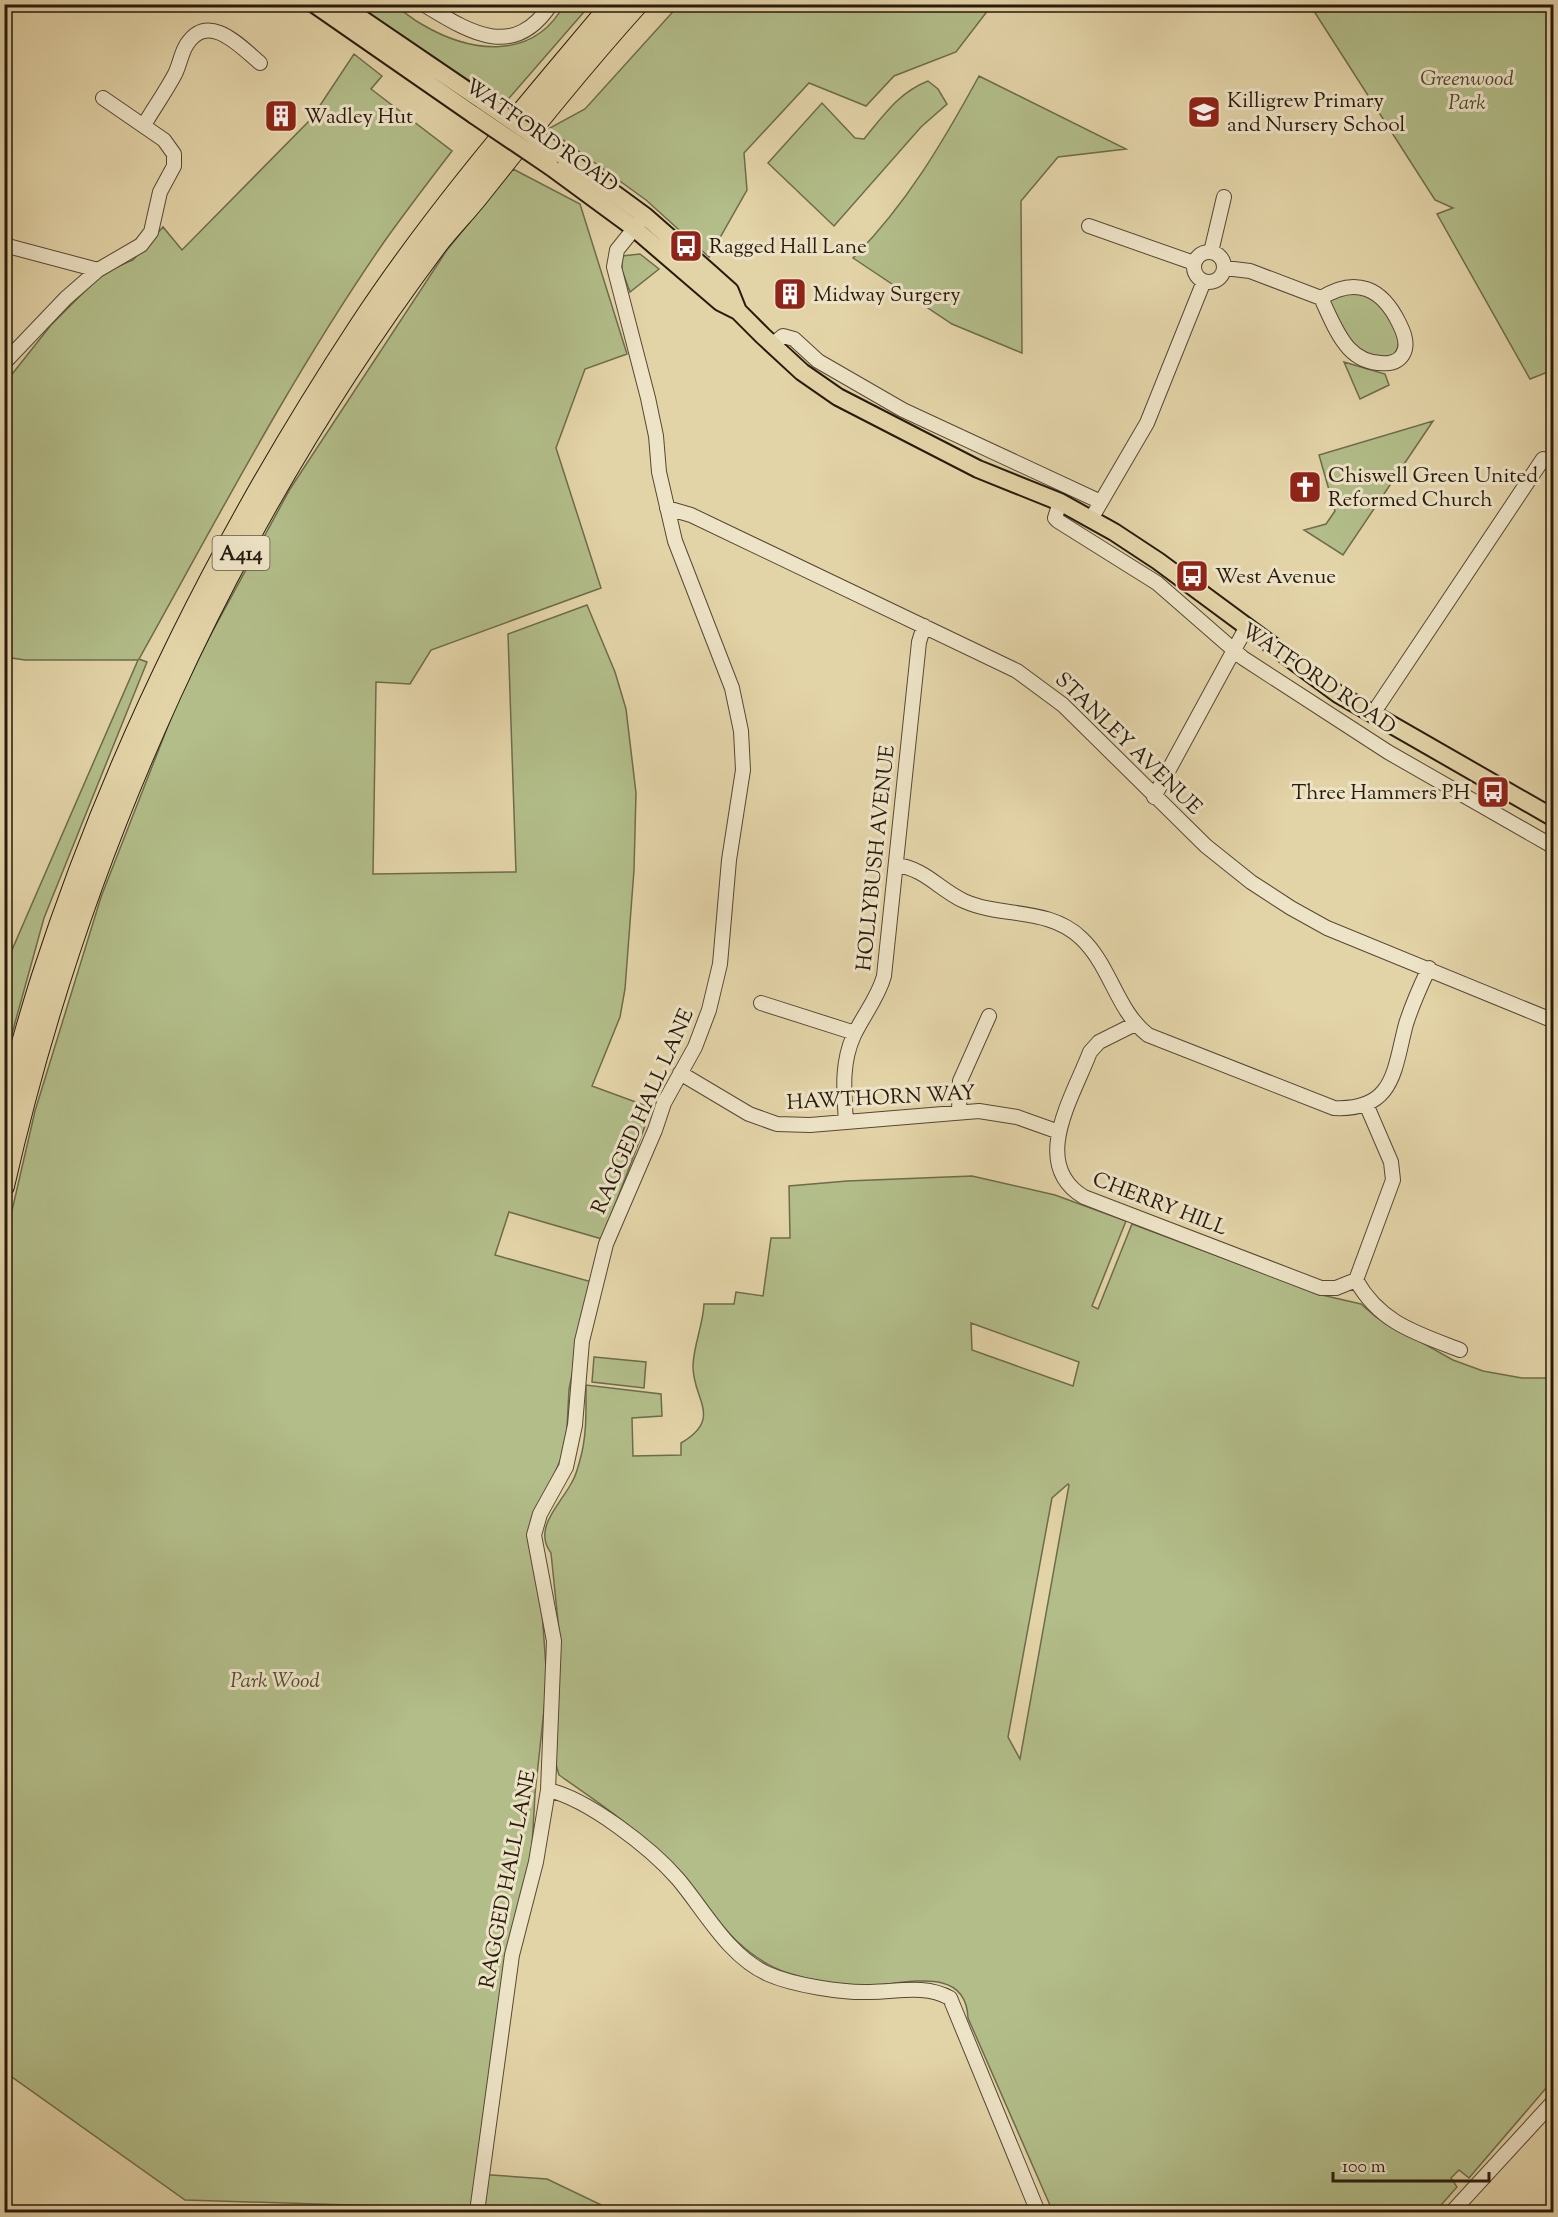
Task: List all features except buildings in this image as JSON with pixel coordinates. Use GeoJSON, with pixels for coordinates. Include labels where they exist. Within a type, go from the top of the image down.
{"type":"FeatureCollection","features":[{"type":"Feature","properties":{"kind":"highway","name":"A414"},"geometry":{"type":"LineString","coordinates":[[4,1105],[42,976],[91,843],[157,685],[241,520],[360,324],[412,251],[465,180],[612,4]]}},
{"type":"Feature","properties":{"kind":"highway","name":"A414"},"geometry":{"type":"LineString","coordinates":[[4,1186],[49,1012],[84,906],[172,689],[243,551],[334,396],[438,245],[544,112],[638,4]]}},
{"type":"Feature","properties":{"kind":"main road","name":"WATFORD ROAD"},"geometry":{"type":"LineString","coordinates":[[314,4],[348,11],[479,108],[557,161],[640,222],[720,302],[738,311],[802,372],[838,397],[978,469],[1060,502],[1091,519],[1158,561],[1246,628],[1372,715],[1554,818]]}},
{"type":"Feature","properties":{"kind":"street"},"geometry":{"type":"LineString","coordinates":[[423,4],[471,33],[499,37],[530,27],[551,4]]}},
{"type":"Feature","properties":{"kind":"street"},"geometry":{"type":"LineString","coordinates":[[144,125],[175,74],[185,47],[195,35],[207,31],[219,32],[260,63]]}},
{"type":"Feature","properties":{"kind":"street"},"geometry":{"type":"LineString","coordinates":[[4,363],[46,317],[98,270],[108,267],[141,245],[151,232],[160,192],[175,159],[172,148],[144,125],[104,98]]}},
{"type":"Feature","properties":{"kind":"street"},"geometry":{"type":"LineString","coordinates":[[1211,252],[1224,197]]}},
{"type":"Feature","properties":{"kind":"street","name":"RAGGED HALL LANE"},"geometry":{"type":"LineString","coordinates":[[477,2212],[512,1955],[536,1862],[548,1790],[554,1641],[534,1535],[540,1514],[566,1467],[575,1425],[582,1341],[606,1244],[655,1130],[664,1103],[703,1030],[720,964],[729,860],[741,791],[743,752],[732,688],[675,541],[648,398],[614,267],[617,250],[640,222]]}},
{"type":"Feature","properties":{"kind":"street"},"geometry":{"type":"LineString","coordinates":[[1089,226],[1194,263]]}},
{"type":"Feature","properties":{"kind":"street"},"geometry":{"type":"LineString","coordinates":[[4,245],[98,270]]}},
{"type":"Feature","properties":{"kind":"street"},"geometry":{"type":"LineString","coordinates":[[1211,252],[1222,259],[1225,268],[1218,280],[1204,281],[1195,272],[1194,263],[1199,256],[1211,252]]}},
{"type":"Feature","properties":{"kind":"street"},"geometry":{"type":"LineString","coordinates":[[1225,268],[1250,271],[1321,298],[1342,343],[1353,354],[1385,363],[1394,362],[1403,354],[1406,341],[1403,330],[1385,298],[1352,286],[1335,290],[1321,298]]}},
{"type":"Feature","properties":{"kind":"street"},"geometry":{"type":"LineString","coordinates":[[1091,519],[1154,408],[1204,281]]}},
{"type":"Feature","properties":{"kind":"street"},"geometry":{"type":"LineString","coordinates":[[772,345],[783,336],[790,337],[819,361],[903,410],[1101,502]]}},
{"type":"Feature","properties":{"kind":"street"},"geometry":{"type":"LineString","coordinates":[[1372,715],[1544,459]]}},
{"type":"Feature","properties":{"kind":"street","name":"WATFORD ROAD"},"geometry":{"type":"LineString","coordinates":[[1060,502],[1055,518],[1058,521],[1157,583],[1243,658],[1389,752],[1554,847]]}},
{"type":"Feature","properties":{"kind":"street","name":"STANLEY AVENUE"},"geometry":{"type":"LineString","coordinates":[[667,508],[692,515],[1008,666],[1042,687],[1206,846],[1251,882],[1327,928],[1554,1021]]}},
{"type":"Feature","properties":{"kind":"street","name":"HOLLYBUSH AVENUE"},"geometry":{"type":"LineString","coordinates":[[846,1122],[843,1081],[846,1059],[855,1033],[877,997],[884,976],[919,642],[924,626]]}},
{"type":"Feature","properties":{"kind":"street"},"geometry":{"type":"LineString","coordinates":[[1154,797],[1233,648],[1246,628]]}},
{"type":"Feature","properties":{"kind":"street"},"geometry":{"type":"LineString","coordinates":[[896,865],[920,871],[949,893],[979,907],[1040,917],[1071,929],[1094,951],[1135,1024],[1159,1040],[1323,1106],[1345,1108],[1366,1104],[1383,1091],[1395,1072],[1410,1012],[1429,968]]}},
{"type":"Feature","properties":{"kind":"street"},"geometry":{"type":"LineString","coordinates":[[761,1003],[855,1033]]}},
{"type":"Feature","properties":{"kind":"street"},"geometry":{"type":"LineString","coordinates":[[959,1111],[960,1081],[989,1016]]}},
{"type":"Feature","properties":{"kind":"street","name":"CHERRY HILL"},"geometry":{"type":"LineString","coordinates":[[1135,1024],[1094,1046],[1059,1132],[1056,1146],[1057,1164],[1071,1188],[1084,1197],[1321,1288],[1336,1288],[1356,1280]]}},
{"type":"Feature","properties":{"kind":"street","name":"HAWTHORN WAY"},"geometry":{"type":"LineString","coordinates":[[680,1073],[764,1120],[792,1126],[959,1111],[999,1113],[1059,1132]]}},
{"type":"Feature","properties":{"kind":"street"},"geometry":{"type":"LineString","coordinates":[[1366,1104],[1391,1162],[1393,1180],[1356,1280],[1370,1304],[1393,1322],[1460,1350]]}},
{"type":"Feature","properties":{"kind":"street"},"geometry":{"type":"LineString","coordinates":[[548,1790],[576,1799],[624,1832],[676,1878],[721,1935],[745,1959],[768,1974],[849,1992],[917,1989],[929,1990],[950,1998],[1038,2212]]}},
{"type":"Feature","properties":{"kind":"street"},"geometry":{"type":"LineString","coordinates":[[1452,2212],[1554,2101]]}},
{"type":"Feature","properties":{"kind":"green space"},"geometry":{"type":"Polygon","coordinates":[[[374,5],[391,6],[401,10],[423,25],[461,42],[500,47],[536,36],[551,23],[564,5],[590,5],[504,104],[368,13],[374,5]]]}},
{"type":"Feature","properties":{"kind":"green space"},"geometry":{"type":"Polygon","coordinates":[[[679,5],[992,5],[956,52],[894,76],[866,106],[809,83],[744,153],[747,190],[709,257],[646,200],[548,129],[585,109],[679,5]]]}},
{"type":"Feature","properties":{"kind":"green space","name":"Greenwood Park"},"geometry":{"type":"Polygon","coordinates":[[[1310,5],[1553,5],[1553,370],[1530,379],[1437,214],[1453,208],[1435,200],[1310,5]]]}},
{"type":"Feature","properties":{"kind":"green space"},"geometry":{"type":"Polygon","coordinates":[[[354,54],[382,76],[371,89],[452,151],[409,207],[350,292],[256,448],[139,659],[147,662],[44,918],[5,1059],[5,966],[138,660],[25,660],[5,657],[5,383],[51,325],[103,273],[133,260],[163,227],[182,250],[311,119],[354,54]]]}},
{"type":"Feature","properties":{"kind":"green space"},"geometry":{"type":"Polygon","coordinates":[[[979,76],[1126,149],[1058,157],[1021,201],[1022,353],[952,324],[853,258],[907,195],[952,125],[979,76]]]}},
{"type":"Feature","properties":{"kind":"green space"},"geometry":{"type":"Polygon","coordinates":[[[928,81],[938,89],[947,104],[921,127],[834,226],[768,163],[822,103],[855,138],[864,139],[900,98],[928,81]]]}},
{"type":"Feature","properties":{"kind":"green space","name":"Park Wood"},"geometry":{"type":"Polygon","coordinates":[[[513,169],[580,204],[627,354],[585,369],[556,448],[601,588],[431,650],[410,684],[376,682],[373,874],[516,872],[508,634],[587,605],[615,672],[626,709],[636,793],[634,870],[625,989],[620,1017],[592,1086],[652,1108],[602,1239],[509,1212],[495,1255],[592,1282],[569,1389],[566,1448],[529,1529],[534,1568],[540,1583],[547,1682],[535,1794],[531,1865],[477,2174],[547,2179],[616,2212],[449,2212],[446,2208],[185,2200],[5,2072],[4,1245],[35,1111],[101,897],[186,680],[290,489],[447,250],[513,169]]]}},
{"type":"Feature","properties":{"kind":"green space"},"geometry":{"type":"Polygon","coordinates":[[[640,254],[659,269],[630,292],[622,270],[622,256],[640,254]]]}},
{"type":"Feature","properties":{"kind":"green space"},"geometry":{"type":"Polygon","coordinates":[[[1350,291],[1381,301],[1398,334],[1398,348],[1394,355],[1376,358],[1354,350],[1330,303],[1331,298],[1350,291]]]}},
{"type":"Feature","properties":{"kind":"green space"},"geometry":{"type":"Polygon","coordinates":[[[1344,362],[1385,374],[1389,385],[1360,399],[1344,362]]]}},
{"type":"Feature","properties":{"kind":"green space"},"geometry":{"type":"Polygon","coordinates":[[[1433,421],[1343,555],[1304,530],[1326,524],[1335,511],[1319,455],[1433,421]]]}},
{"type":"Feature","properties":{"kind":"green space"},"geometry":{"type":"Polygon","coordinates":[[[972,1176],[1055,1195],[1126,1221],[1092,1306],[1098,1309],[1132,1224],[1322,1295],[1361,1304],[1376,1317],[1453,1360],[1483,1371],[1522,1378],[1553,1378],[1553,2080],[1469,2178],[1459,2170],[1451,2178],[1457,2187],[1435,2212],[1053,2212],[968,2018],[964,2000],[955,1989],[942,1983],[926,1981],[874,1986],[841,1985],[796,1976],[768,1964],[734,1938],[677,1871],[639,1834],[559,1775],[553,1754],[560,1641],[551,1553],[546,1544],[545,1534],[550,1516],[573,1480],[578,1466],[585,1432],[586,1385],[661,1394],[662,1416],[632,1418],[633,1456],[681,1455],[681,1443],[694,1434],[701,1425],[703,1416],[693,1365],[704,1304],[734,1304],[736,1292],[763,1296],[771,1238],[790,1238],[789,1186],[847,1181],[972,1176]],[[971,1323],[972,1350],[1073,1386],[1079,1362],[971,1323]],[[1069,1485],[1052,1498],[1008,1737],[1020,1759],[1069,1485]]]}},
{"type":"Feature","properties":{"kind":"green space"},"geometry":{"type":"Polygon","coordinates":[[[594,1357],[646,1362],[644,1388],[592,1382],[594,1357]]]}},
{"type":"Feature","properties":{"kind":"place","name":"Killigrew Primary and Nursery School"},"geometry":{"type":"Point","coordinates":[1204,112]}},
{"type":"Feature","properties":{"kind":"place","name":"Wadley Hut"},"geometry":{"type":"Point","coordinates":[281,116]}},
{"type":"Feature","properties":{"kind":"place","name":"Ragged Hall Lane"},"geometry":{"type":"Point","coordinates":[686,246]}},
{"type":"Feature","properties":{"kind":"place","name":"Midway Surgery"},"geometry":{"type":"Point","coordinates":[790,294]}},
{"type":"Feature","properties":{"kind":"place","name":"Chiswell Green United Reformed Church"},"geometry":{"type":"Point","coordinates":[1305,487]}},
{"type":"Feature","properties":{"kind":"place","name":"West Avenue"},"geometry":{"type":"Point","coordinates":[1192,576]}},
{"type":"Feature","properties":{"kind":"place","name":"Three Hammers PH"},"geometry":{"type":"Point","coordinates":[1493,792]}}]}
